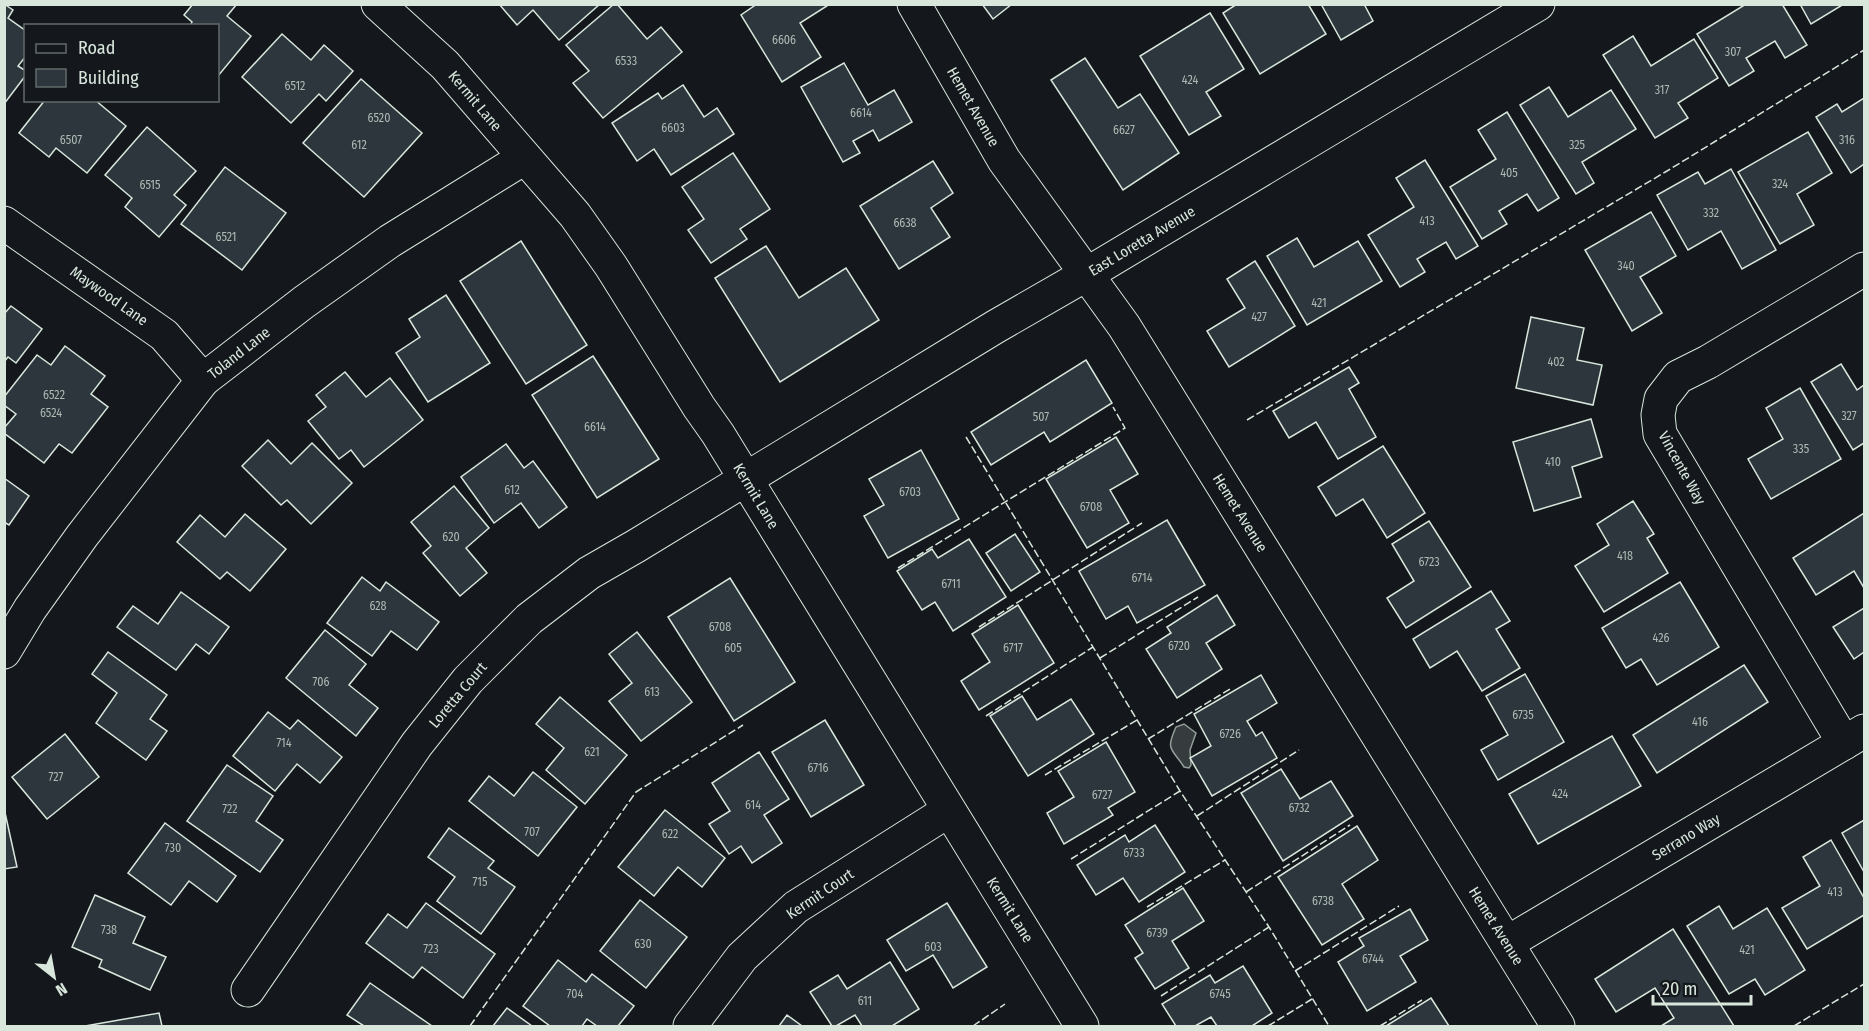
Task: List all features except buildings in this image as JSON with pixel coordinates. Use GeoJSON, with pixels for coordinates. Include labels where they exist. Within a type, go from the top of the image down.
{"type":"FeatureCollection","features":[{"type":"Feature","properties":{"kind":"street","name":"Kermit Lane"},"geometry":{"type":"LineString","coordinates":[[378,4],[445,65],[575,215],[611,266],[746,479],[1082,1026]]}},
{"type":"Feature","properties":{"kind":"street","name":"Hemet Avenue"},"geometry":{"type":"LineString","coordinates":[[914,4],[1004,160],[1124,326],[1558,1026]]}},
{"type":"Feature","properties":{"kind":"street","name":"East Loretta Avenue"},"geometry":{"type":"LineString","coordinates":[[746,479],[995,327],[1538,4]]}},
{"type":"Feature","properties":{"kind":"street","name":"Toland Lane"},"geometry":{"type":"LineString","coordinates":[[4,652],[30,609],[82,536],[203,380],[304,302],[390,241],[524,158]]}},
{"type":"Feature","properties":{"kind":"street","name":"Maywood Lane"},"geometry":{"type":"LineString","coordinates":[[4,223],[164,335],[203,380]]}},
{"type":"Feature","properties":{"kind":"street","name":"Vincente Way"},"geometry":{"type":"LineString","coordinates":[[1854,737],[1660,434],[1658,415],[1661,399],[1678,377],[1708,362],[1864,269]]}},
{"type":"Feature","properties":{"kind":"street","name":"Loretta Court"},"geometry":{"type":"LineString","coordinates":[[248,990],[417,744],[468,680],[529,619],[590,573],[746,479]]}},
{"type":"Feature","properties":{"kind":"street","name":"Serrano Way"},"geometry":{"type":"LineString","coordinates":[[1507,943],[1854,737]]}},
{"type":"Feature","properties":{"kind":"street","name":"Kermit Court"},"geometry":{"type":"LineString","coordinates":[[690,1026],[742,957],[796,907],[948,811]]}},
{"type":"Feature","properties":{"kind":"shaded area"},"geometry":{"type":"Polygon","coordinates":[[[1184,724],[1196,733],[1190,750],[1191,765],[1189,768],[1184,767],[1171,749],[1176,727],[1184,724]]]}},
{"type":"Feature","properties":{"kind":"fence"},"geometry":{"type":"LineString","coordinates":[[1247,420],[1667,171],[1864,50]]}},
{"type":"Feature","properties":{"kind":"fence"},"geometry":{"type":"LineString","coordinates":[[898,568],[1125,428],[1113,407]]}},
{"type":"Feature","properties":{"kind":"fence"},"geometry":{"type":"LineString","coordinates":[[966,437],[1180,791],[1269,927],[1329,1026]]}},
{"type":"Feature","properties":{"kind":"fence"},"geometry":{"type":"LineString","coordinates":[[979,627],[1142,523]]}},
{"type":"Feature","properties":{"kind":"fence"},"geometry":{"type":"LineString","coordinates":[[1100,658],[1198,597]]}},
{"type":"Feature","properties":{"kind":"fence"},"geometry":{"type":"LineString","coordinates":[[986,716],[1093,647]]}},
{"type":"Feature","properties":{"kind":"fence"},"geometry":{"type":"LineString","coordinates":[[1148,739],[1230,689]]}},
{"type":"Feature","properties":{"kind":"fence"},"geometry":{"type":"LineString","coordinates":[[1045,775],[1137,720]]}},
{"type":"Feature","properties":{"kind":"fence"},"geometry":{"type":"LineString","coordinates":[[470,1026],[636,792],[743,725]]}},
{"type":"Feature","properties":{"kind":"fence"},"geometry":{"type":"LineString","coordinates":[[1197,816],[1299,750]]}},
{"type":"Feature","properties":{"kind":"fence"},"geometry":{"type":"LineString","coordinates":[[1071,859],[1180,791]]}},
{"type":"Feature","properties":{"kind":"fence"},"geometry":{"type":"LineString","coordinates":[[1246,892],[1350,825]]}},
{"type":"Feature","properties":{"kind":"fence"},"geometry":{"type":"LineString","coordinates":[[1147,907],[1225,860]]}},
{"type":"Feature","properties":{"kind":"fence"},"geometry":{"type":"LineString","coordinates":[[1295,971],[1399,906]]}},
{"type":"Feature","properties":{"kind":"fence"},"geometry":{"type":"LineString","coordinates":[[1161,996],[1269,927]]}},
{"type":"Feature","properties":{"kind":"fence"},"geometry":{"type":"LineString","coordinates":[[1794,1026],[1864,984]]}},
{"type":"Feature","properties":{"kind":"fence"},"geometry":{"type":"LineString","coordinates":[[1268,1026],[1312,999]]}},
{"type":"Feature","properties":{"kind":"fence"},"geometry":{"type":"LineString","coordinates":[[1380,1026],[1422,1000]]}},
{"type":"Feature","properties":{"kind":"fence"},"geometry":{"type":"LineString","coordinates":[[973,1026],[1005,1004]]}}]}
